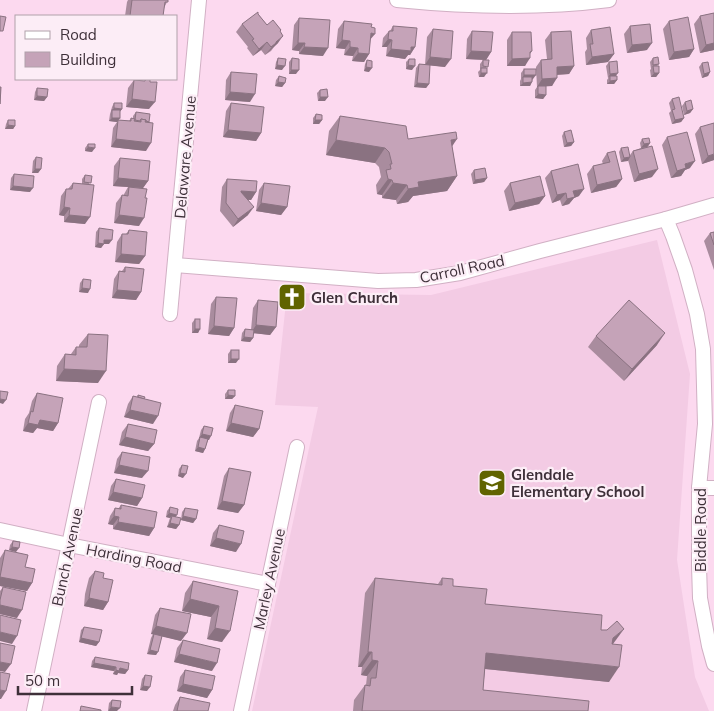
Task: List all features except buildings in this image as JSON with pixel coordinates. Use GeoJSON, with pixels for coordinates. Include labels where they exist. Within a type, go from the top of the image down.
{"type":"FeatureCollection","features":[{"type":"Feature","properties":{"kind":"street","name":"Delaware Avenue"},"geometry":{"type":"LineString","coordinates":[[170,314],[199,0]]}},
{"type":"Feature","properties":{"kind":"street"},"geometry":{"type":"LineString","coordinates":[[397,0],[440,4],[516,6],[610,0]]}},
{"type":"Feature","properties":{"kind":"street","name":"Carroll Road"},"geometry":{"type":"LineString","coordinates":[[175,265],[378,282],[416,280],[460,273],[714,205]]}},
{"type":"Feature","properties":{"kind":"street","name":"Biddle Road"},"geometry":{"type":"LineString","coordinates":[[666,219],[685,270],[695,305],[703,349],[704,424],[699,488],[700,598],[714,664]]}},
{"type":"Feature","properties":{"kind":"street","name":"Bunch Avenue"},"geometry":{"type":"LineString","coordinates":[[34,711],[99,402]]}},
{"type":"Feature","properties":{"kind":"street","name":"Marley Avenue"},"geometry":{"type":"LineString","coordinates":[[241,711],[297,447]]}},
{"type":"Feature","properties":{"kind":"street"},"geometry":{"type":"LineString","coordinates":[[699,488],[714,488]]}},
{"type":"Feature","properties":{"kind":"street","name":"Harding Road"},"geometry":{"type":"LineString","coordinates":[[0,530],[268,584]]}},
{"type":"Feature","properties":{"kind":"shaded area","name":"Glendale Elementary School"},"geometry":{"type":"Polygon","coordinates":[[[657,240],[690,374],[677,560],[695,677],[709,711],[252,711],[318,407],[275,405],[287,293],[431,295],[657,240]]]}},
{"type":"Feature","properties":{"kind":"place","name":"Glen Church"},"geometry":{"type":"Point","coordinates":[292,297]}},
{"type":"Feature","properties":{"kind":"place","name":"Glendale Elementary School"},"geometry":{"type":"Point","coordinates":[492,483]}}]}
